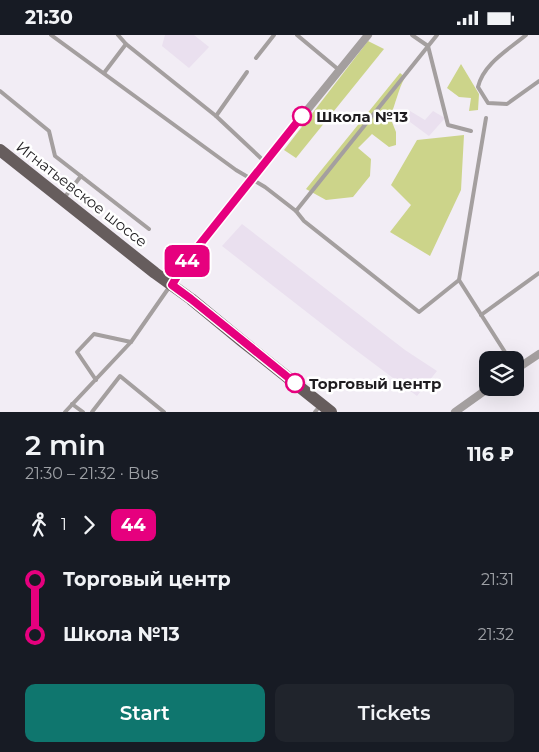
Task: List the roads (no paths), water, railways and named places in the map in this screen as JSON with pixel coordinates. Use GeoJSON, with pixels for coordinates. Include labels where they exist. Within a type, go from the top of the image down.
{"type":"FeatureCollection","features":[{"type":"Feature","properties":{"kind":"main road","name":"Игнатьевское шоссе"},"geometry":{"type":"LineString","coordinates":[[0,150],[191,299],[322,409]]}},
{"type":"Feature","properties":{"kind":"street"},"geometry":{"type":"LineString","coordinates":[[172,285],[185,263],[368,35]]}},
{"type":"Feature","properties":{"kind":"street"},"geometry":{"type":"LineString","coordinates":[[524,363],[539,354]]}},
{"type":"Feature","properties":{"kind":"street"},"geometry":{"type":"LineString","coordinates":[[454,412],[479,395]]}},
{"type":"Feature","properties":{"kind":"lane"},"geometry":{"type":"LineString","coordinates":[[51,35],[252,180],[265,187],[296,211],[304,221],[419,312],[459,280]]}},
{"type":"Feature","properties":{"kind":"lane"},"geometry":{"type":"LineString","coordinates":[[118,35],[126,44],[216,116],[265,162]]}},
{"type":"Feature","properties":{"kind":"lane"},"geometry":{"type":"LineString","coordinates":[[256,58],[274,35]]}},
{"type":"Feature","properties":{"kind":"lane"},"geometry":{"type":"LineString","coordinates":[[297,35],[339,70]]}},
{"type":"Feature","properties":{"kind":"lane"},"geometry":{"type":"LineString","coordinates":[[412,35],[428,46],[448,125],[471,131]]}},
{"type":"Feature","properties":{"kind":"lane"},"geometry":{"type":"LineString","coordinates":[[296,211],[437,35]]}},
{"type":"Feature","properties":{"kind":"lane"},"geometry":{"type":"LineString","coordinates":[[526,35],[486,68],[478,87],[488,103],[507,103],[539,81]]}},
{"type":"Feature","properties":{"kind":"lane"},"geometry":{"type":"LineString","coordinates":[[104,73],[126,44]]}},
{"type":"Feature","properties":{"kind":"lane"},"geometry":{"type":"LineString","coordinates":[[216,116],[248,72]]}},
{"type":"Feature","properties":{"kind":"lane"},"geometry":{"type":"LineString","coordinates":[[0,91],[49,131],[55,156],[149,229]]}},
{"type":"Feature","properties":{"kind":"lane"},"geometry":{"type":"LineString","coordinates":[[486,118],[459,280],[504,351]]}},
{"type":"Feature","properties":{"kind":"lane"},"geometry":{"type":"LineString","coordinates":[[63,200],[81,176]]}},
{"type":"Feature","properties":{"kind":"lane"},"geometry":{"type":"LineString","coordinates":[[481,315],[539,273]]}},
{"type":"Feature","properties":{"kind":"lane"},"geometry":{"type":"LineString","coordinates":[[65,412],[131,342],[172,285]]}},
{"type":"Feature","properties":{"kind":"lane"},"geometry":{"type":"LineString","coordinates":[[96,380],[77,352],[94,334],[131,342]]}},
{"type":"Feature","properties":{"kind":"lane"},"geometry":{"type":"LineString","coordinates":[[92,412],[120,376],[164,412]]}},
{"type":"Feature","properties":{"kind":"lane"},"geometry":{"type":"LineString","coordinates":[[72,404],[83,412]]}},
{"type":"Feature","properties":{"kind":"place","name":"Школа №13"},"geometry":{"type":"Point","coordinates":[302,116]}},
{"type":"Feature","properties":{"kind":"place","name":"Торговый центр"},"geometry":{"type":"Point","coordinates":[295,383]}}]}
